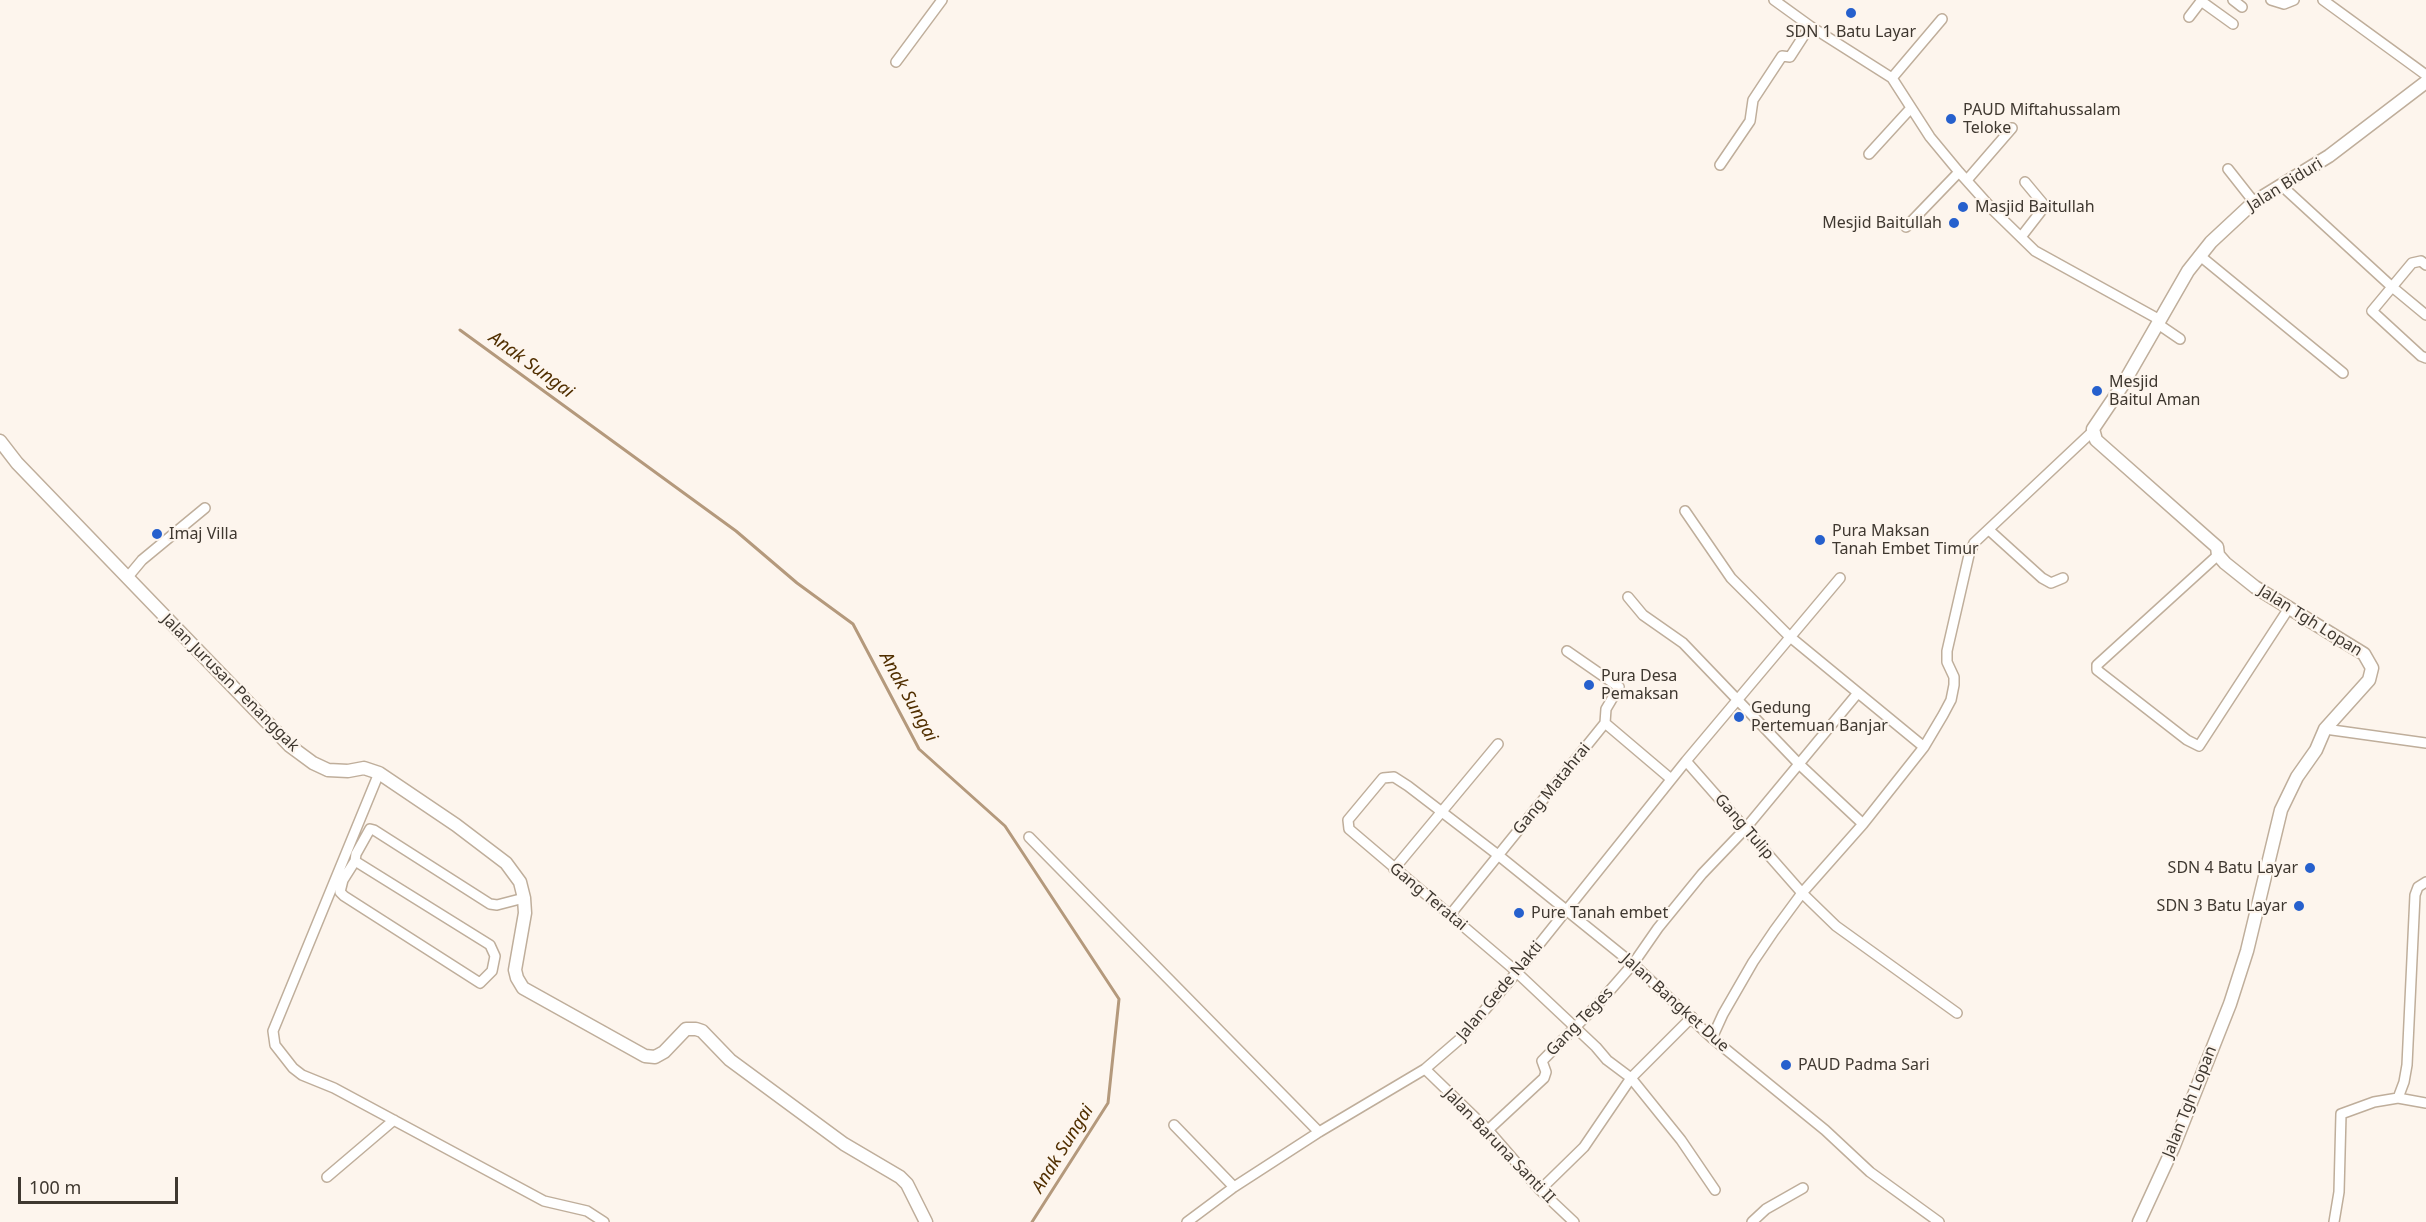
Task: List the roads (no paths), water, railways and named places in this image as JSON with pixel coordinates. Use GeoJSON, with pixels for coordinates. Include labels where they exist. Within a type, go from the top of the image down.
{"type":"FeatureCollection","features":[{"type":"Feature","properties":{"kind":"street"},"geometry":{"type":"LineString","coordinates":[[896,63],[942,0]]}},
{"type":"Feature","properties":{"kind":"street"},"geometry":{"type":"LineString","coordinates":[[1774,0],[1810,26],[1892,78],[1930,137],[1959,172],[2043,257],[2159,322],[2180,339]]}},
{"type":"Feature","properties":{"kind":"street"},"geometry":{"type":"LineString","coordinates":[[2233,0],[2242,7]]}},
{"type":"Feature","properties":{"kind":"street"},"geometry":{"type":"LineString","coordinates":[[2271,0],[2284,4],[2294,0]]}},
{"type":"Feature","properties":{"kind":"street"},"geometry":{"type":"LineString","coordinates":[[2323,0],[2425,82]]}},
{"type":"Feature","properties":{"kind":"street"},"geometry":{"type":"LineString","coordinates":[[2189,17],[2202,1],[2233,24]]}},
{"type":"Feature","properties":{"kind":"street"},"geometry":{"type":"LineString","coordinates":[[1892,78],[1942,19]]}},
{"type":"Feature","properties":{"kind":"street"},"geometry":{"type":"LineString","coordinates":[[1720,165],[1750,121],[1753,100],[1782,56],[1790,57],[1810,26]]}},
{"type":"Feature","properties":{"kind":"street","name":"Jalan Biduri"},"geometry":{"type":"LineString","coordinates":[[2092,432],[2199,255],[2254,202],[2348,143],[2425,82]]}},
{"type":"Feature","properties":{"kind":"street"},"geometry":{"type":"LineString","coordinates":[[1869,154],[1911,108]]}},
{"type":"Feature","properties":{"kind":"street"},"geometry":{"type":"LineString","coordinates":[[1967,180],[2012,128]]}},
{"type":"Feature","properties":{"kind":"street"},"geometry":{"type":"LineString","coordinates":[[2228,170],[2254,202]]}},
{"type":"Feature","properties":{"kind":"street"},"geometry":{"type":"LineString","coordinates":[[1906,227],[1959,172]]}},
{"type":"Feature","properties":{"kind":"street"},"geometry":{"type":"LineString","coordinates":[[2021,237],[2044,206],[2025,182]]}},
{"type":"Feature","properties":{"kind":"street"},"geometry":{"type":"LineString","coordinates":[[2282,186],[2426,315]]}},
{"type":"Feature","properties":{"kind":"street"},"geometry":{"type":"LineString","coordinates":[[2199,255],[2343,373]]}},
{"type":"Feature","properties":{"kind":"street"},"geometry":{"type":"LineString","coordinates":[[2426,265],[2421,261],[2412,263],[2373,309],[2373,314],[2426,358]]}},
{"type":"Feature","properties":{"kind":"street"},"geometry":{"type":"LineString","coordinates":[[1712,1038],[1753,962],[1802,893],[1863,824],[1924,747],[1952,693],[1954,677],[1947,662],[1947,651],[1969,555],[1974,543],[2092,432]]}},
{"type":"Feature","properties":{"kind":"street","name":"Jalan Tgh Lopan"},"geometry":{"type":"LineString","coordinates":[[2092,432],[2097,440],[2217,547],[2218,555],[2255,587],[2364,654],[2372,668],[2369,680],[2325,729],[2316,750],[2297,777],[2281,810],[2247,951],[2230,1004],[2173,1148],[2139,1222]]}},
{"type":"Feature","properties":{"kind":"street","name":"Jalan Jurusan Penanggak"},"geometry":{"type":"LineString","coordinates":[[0,441],[17,463],[290,746],[313,763],[328,770],[364,768],[379,773],[456,825],[506,863],[520,882],[524,898],[525,913],[515,970],[518,982],[523,988],[645,1056],[655,1057],[664,1052],[686,1029],[702,1031],[730,1060],[844,1144],[900,1177],[907,1184],[927,1222]]}},
{"type":"Feature","properties":{"kind":"street"},"geometry":{"type":"LineString","coordinates":[[127,578],[142,560],[205,507]]}},
{"type":"Feature","properties":{"kind":"street"},"geometry":{"type":"LineString","coordinates":[[1685,511],[1731,578],[1789,636],[1924,747]]}},
{"type":"Feature","properties":{"kind":"street"},"geometry":{"type":"LineString","coordinates":[[1989,530],[2042,579],[2057,582],[2063,578]]}},
{"type":"Feature","properties":{"kind":"street"},"geometry":{"type":"LineString","coordinates":[[2218,555],[2097,665],[2097,670],[2187,740],[2199,746],[2289,608]]}},
{"type":"Feature","properties":{"kind":"street","name":"Jalan Gede Nakti"},"geometry":{"type":"LineString","coordinates":[[1187,1222],[1234,1186],[1425,1069],[1461,1038],[1518,972],[1671,779],[1840,578]]}},
{"type":"Feature","properties":{"kind":"street"},"geometry":{"type":"LineString","coordinates":[[1628,597],[1643,615],[1683,643],[1799,765],[1863,824]]}},
{"type":"Feature","properties":{"kind":"street"},"geometry":{"type":"LineString","coordinates":[[1568,651],[1619,687],[1606,709],[1605,723],[1671,779]]}},
{"type":"Feature","properties":{"kind":"street","name":"Gang Teges"},"geometry":{"type":"LineString","coordinates":[[1488,1130],[1544,1078],[1546,1072],[1542,1062],[1633,964],[1658,928],[1702,874],[1745,829],[1857,694]]}},
{"type":"Feature","properties":{"kind":"street","name":"Gang Matahrai"},"geometry":{"type":"LineString","coordinates":[[1450,915],[1605,723]]}},
{"type":"Feature","properties":{"kind":"street"},"geometry":{"type":"LineString","coordinates":[[2325,729],[2426,743]]}},
{"type":"Feature","properties":{"kind":"street"},"geometry":{"type":"LineString","coordinates":[[1394,869],[1498,744]]}},
{"type":"Feature","properties":{"kind":"street","name":"Gang Tulip"},"geometry":{"type":"LineString","coordinates":[[1686,761],[1802,893],[1836,926],[1957,1013]]}},
{"type":"Feature","properties":{"kind":"street"},"geometry":{"type":"LineString","coordinates":[[379,773],[296,970],[272,1036],[280,1053],[296,1071],[334,1088],[544,1201],[587,1211],[604,1222]]}},
{"type":"Feature","properties":{"kind":"street","name":"Jalan Bangket Due"},"geometry":{"type":"LineString","coordinates":[[1350,817],[1383,778],[1394,777],[1408,786],[1633,964],[1712,1038],[1825,1130],[1870,1172],[1929,1219],[1939,1222]]}},
{"type":"Feature","properties":{"kind":"street","name":"Gang Teratai"},"geometry":{"type":"LineString","coordinates":[[1350,817],[1347,824],[1349,829],[1518,972],[1607,1060],[1632,1078],[1681,1140],[1715,1190]]}},
{"type":"Feature","properties":{"kind":"street"},"geometry":{"type":"LineString","coordinates":[[355,861],[489,945],[495,956],[492,971],[480,983],[344,896],[340,892],[343,880],[370,829],[490,904],[497,905],[524,898]]}},
{"type":"Feature","properties":{"kind":"street"},"geometry":{"type":"LineString","coordinates":[[1029,837],[1319,1132]]}},
{"type":"Feature","properties":{"kind":"street"},"geometry":{"type":"LineString","coordinates":[[2398,1098],[2407,1065],[2415,894],[2418,887],[2426,882]]}},
{"type":"Feature","properties":{"kind":"street"},"geometry":{"type":"LineString","coordinates":[[1540,1190],[1584,1147],[1632,1078],[1692,1017]]}},
{"type":"Feature","properties":{"kind":"street","name":"Jalan Baruna Santi II"},"geometry":{"type":"LineString","coordinates":[[1425,1069],[1488,1130],[1540,1190],[1574,1222]]}},
{"type":"Feature","properties":{"kind":"street"},"geometry":{"type":"LineString","coordinates":[[2334,1222],[2339,1192],[2341,1114],[2373,1102],[2398,1098],[2426,1103]]}},
{"type":"Feature","properties":{"kind":"street"},"geometry":{"type":"LineString","coordinates":[[327,1177],[394,1120]]}},
{"type":"Feature","properties":{"kind":"street"},"geometry":{"type":"LineString","coordinates":[[1174,1125],[1234,1186]]}},
{"type":"Feature","properties":{"kind":"street"},"geometry":{"type":"LineString","coordinates":[[1752,1222],[1766,1209],[1803,1188]]}},
{"type":"Feature","properties":{"kind":"waterway","name":"Anak Sungai"},"geometry":{"type":"LineString","coordinates":[[460,330],[736,531],[797,583],[853,624],[919,749],[1005,826],[1119,999],[1108,1103],[1032,1222]]}},
{"type":"Feature","properties":{"kind":"place","name":"SDN 1 Batu Layar"},"geometry":{"type":"Point","coordinates":[1851,13]}},
{"type":"Feature","properties":{"kind":"place","name":"PAUD Miftahussalam Teloke"},"geometry":{"type":"Point","coordinates":[1951,119]}},
{"type":"Feature","properties":{"kind":"place","name":"Masjid Baitullah"},"geometry":{"type":"Point","coordinates":[1963,207]}},
{"type":"Feature","properties":{"kind":"place","name":"Mesjid Baitullah"},"geometry":{"type":"Point","coordinates":[1954,223]}},
{"type":"Feature","properties":{"kind":"place","name":"Mesjid Baitul Aman"},"geometry":{"type":"Point","coordinates":[2097,391]}},
{"type":"Feature","properties":{"kind":"place","name":"Imaj Villa"},"geometry":{"type":"Point","coordinates":[157,534]}},
{"type":"Feature","properties":{"kind":"place","name":"Pura Maksan Tanah Embet Timur"},"geometry":{"type":"Point","coordinates":[1820,540]}},
{"type":"Feature","properties":{"kind":"place","name":"Pura Desa Pemaksan"},"geometry":{"type":"Point","coordinates":[1589,685]}},
{"type":"Feature","properties":{"kind":"place","name":"Gedung Pertemuan Banjar"},"geometry":{"type":"Point","coordinates":[1739,717]}},
{"type":"Feature","properties":{"kind":"place","name":"SDN 4 Batu Layar"},"geometry":{"type":"Point","coordinates":[2310,868]}},
{"type":"Feature","properties":{"kind":"place","name":"SDN 3 Batu Layar"},"geometry":{"type":"Point","coordinates":[2299,906]}},
{"type":"Feature","properties":{"kind":"place","name":"Pure Tanah embet"},"geometry":{"type":"Point","coordinates":[1519,913]}},
{"type":"Feature","properties":{"kind":"place","name":"PAUD Padma Sari"},"geometry":{"type":"Point","coordinates":[1786,1065]}}]}
